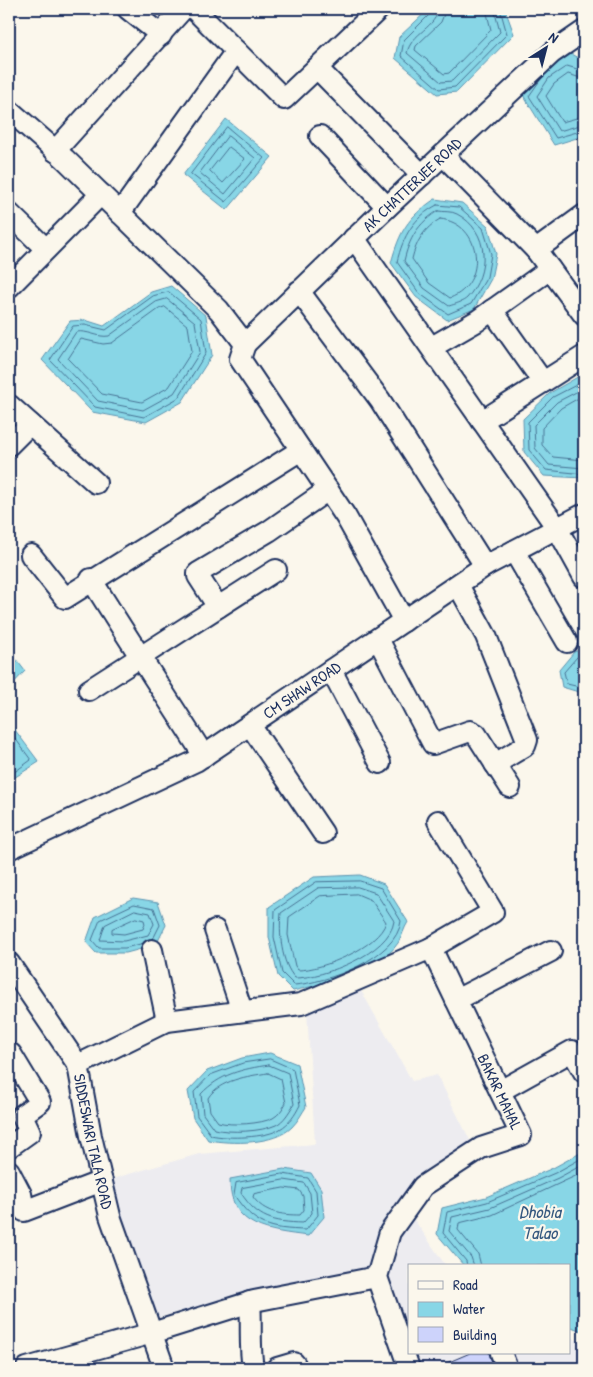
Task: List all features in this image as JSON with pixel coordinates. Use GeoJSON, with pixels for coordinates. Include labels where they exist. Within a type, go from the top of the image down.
{"type":"FeatureCollection","features":[{"type":"Feature","properties":{"kind":"street"},"geometry":{"type":"LineString","coordinates":[[128,9],[161,34]]}},
{"type":"Feature","properties":{"kind":"street"},"geometry":{"type":"LineString","coordinates":[[55,151],[182,9]]}},
{"type":"Feature","properties":{"kind":"street"},"geometry":{"type":"LineString","coordinates":[[194,9],[284,99],[317,68],[369,12]]}},
{"type":"Feature","properties":{"kind":"street","name":"AK CHATTERJEE ROAD"},"geometry":{"type":"LineString","coordinates":[[245,344],[354,238],[552,53],[584,31]]}},
{"type":"Feature","properties":{"kind":"street"},"geometry":{"type":"LineString","coordinates":[[120,213],[236,51]]}},
{"type":"Feature","properties":{"kind":"street"},"geometry":{"type":"LineString","coordinates":[[317,68],[422,175]]}},
{"type":"Feature","properties":{"kind":"street"},"geometry":{"type":"LineString","coordinates":[[9,110],[101,194],[219,310],[245,344],[240,359],[346,517],[404,621]]}},
{"type":"Feature","properties":{"kind":"street"},"geometry":{"type":"LineString","coordinates":[[320,136],[387,207]]}},
{"type":"Feature","properties":{"kind":"street"},"geometry":{"type":"LineString","coordinates":[[443,155],[536,250],[584,315]]}},
{"type":"Feature","properties":{"kind":"street"},"geometry":{"type":"LineString","coordinates":[[9,287],[101,194]]}},
{"type":"Feature","properties":{"kind":"street"},"geometry":{"type":"LineString","coordinates":[[9,212],[46,249]]}},
{"type":"Feature","properties":{"kind":"street"},"geometry":{"type":"LineString","coordinates":[[536,250],[584,215]]}},
{"type":"Feature","properties":{"kind":"street"},"geometry":{"type":"LineString","coordinates":[[354,238],[557,528],[584,577]]}},
{"type":"Feature","properties":{"kind":"street"},"geometry":{"type":"LineString","coordinates":[[432,347],[492,310],[550,269]]}},
{"type":"Feature","properties":{"kind":"street"},"geometry":{"type":"LineString","coordinates":[[299,291],[380,400],[486,566]]}},
{"type":"Feature","properties":{"kind":"street"},"geometry":{"type":"LineString","coordinates":[[492,310],[543,382]]}},
{"type":"Feature","properties":{"kind":"street"},"geometry":{"type":"LineString","coordinates":[[482,421],[584,356]]}},
{"type":"Feature","properties":{"kind":"street"},"geometry":{"type":"LineString","coordinates":[[9,405],[96,483]]}},
{"type":"Feature","properties":{"kind":"street"},"geometry":{"type":"LineString","coordinates":[[9,445],[30,424]]}},
{"type":"Feature","properties":{"kind":"street"},"geometry":{"type":"LineString","coordinates":[[30,555],[65,598],[92,579],[301,450]]}},
{"type":"Feature","properties":{"kind":"street"},"geometry":{"type":"LineString","coordinates":[[218,607],[198,576],[198,573],[269,532],[328,490]]}},
{"type":"Feature","properties":{"kind":"street","name":"CM SHAW ROAD"},"geometry":{"type":"LineString","coordinates":[[9,849],[204,756],[486,566],[584,514]]}},
{"type":"Feature","properties":{"kind":"street"},"geometry":{"type":"LineString","coordinates":[[514,551],[567,642]]}},
{"type":"Feature","properties":{"kind":"street"},"geometry":{"type":"LineString","coordinates":[[89,690],[276,570]]}},
{"type":"Feature","properties":{"kind":"street"},"geometry":{"type":"LineString","coordinates":[[92,579],[139,658],[156,679],[204,756]]}},
{"type":"Feature","properties":{"kind":"street"},"geometry":{"type":"LineString","coordinates":[[458,585],[486,636],[527,740],[525,746],[495,764]]}},
{"type":"Feature","properties":{"kind":"street"},"geometry":{"type":"LineString","coordinates":[[378,639],[433,744],[470,731],[476,734],[510,787]]}},
{"type":"Feature","properties":{"kind":"street"},"geometry":{"type":"LineString","coordinates":[[331,670],[380,763]]}},
{"type":"Feature","properties":{"kind":"street"},"geometry":{"type":"LineString","coordinates":[[250,725],[323,833]]}},
{"type":"Feature","properties":{"kind":"street"},"geometry":{"type":"LineString","coordinates":[[78,1065],[167,1021],[301,1004],[431,948],[492,912],[438,820]]}},
{"type":"Feature","properties":{"kind":"street"},"geometry":{"type":"LineString","coordinates":[[215,930],[242,1011]]}},
{"type":"Feature","properties":{"kind":"street","name":"BAKAR MAHAL"},"geometry":{"type":"LineString","coordinates":[[377,1277],[390,1232],[423,1186],[481,1148],[520,1135],[431,948]]}},
{"type":"Feature","properties":{"kind":"street"},"geometry":{"type":"LineString","coordinates":[[152,950],[167,1021]]}},
{"type":"Feature","properties":{"kind":"street"},"geometry":{"type":"LineString","coordinates":[[456,1000],[551,951]]}},
{"type":"Feature","properties":{"kind":"street","name":"SIDDESWARI TALA ROAD"},"geometry":{"type":"LineString","coordinates":[[9,963],[78,1065],[110,1216],[164,1368]]}},
{"type":"Feature","properties":{"kind":"street"},"geometry":{"type":"LineString","coordinates":[[500,1091],[572,1051],[584,1072]]}},
{"type":"Feature","properties":{"kind":"street"},"geometry":{"type":"LineString","coordinates":[[9,1147],[30,1132],[22,1115],[40,1102],[11,1054]]}},
{"type":"Feature","properties":{"kind":"street"},"geometry":{"type":"LineString","coordinates":[[9,1171],[21,1194],[24,1211],[102,1181]]}},
{"type":"Feature","properties":{"kind":"street"},"geometry":{"type":"LineString","coordinates":[[27,1368],[152,1333],[250,1302],[377,1277],[409,1368]]}},
{"type":"Feature","properties":{"kind":"street"},"geometry":{"type":"LineString","coordinates":[[250,1302],[252,1324],[249,1345],[253,1368]]}},
{"type":"Feature","properties":{"kind":"street"},"geometry":{"type":"LineString","coordinates":[[501,1354],[508,1368]]}},
{"type":"Feature","properties":{"kind":"street"},"geometry":{"type":"LineString","coordinates":[[278,1368],[294,1362],[297,1368]]}},
{"type":"Feature","properties":{"kind":"shaded area"},"geometry":{"type":"Polygon","coordinates":[[[584,522],[584,564],[565,530],[584,522]]]}},
{"type":"Feature","properties":{"kind":"shaded area"},"geometry":{"type":"Polygon","coordinates":[[[359,987],[412,1081],[437,1075],[471,1142],[428,1170],[390,1211],[374,1270],[252,1291],[157,1318],[108,1180],[199,1154],[315,1144],[307,1011],[359,987]]]}},
{"type":"Feature","properties":{"kind":"shaded area"},"geometry":{"type":"Polygon","coordinates":[[[411,1215],[445,1264],[408,1264],[408,1345],[382,1270],[395,1232],[411,1215]]]}},
{"type":"Feature","properties":{"kind":"shaded area"},"geometry":{"type":"Polygon","coordinates":[[[570,1337],[584,1344],[584,1368],[416,1368],[411,1354],[570,1354],[570,1337]]]}},
{"type":"Feature","properties":{"kind":"water"},"geometry":{"type":"Polygon","coordinates":[[[429,9],[505,9],[514,34],[457,92],[437,94],[395,58],[399,37],[429,9]]]}},
{"type":"Feature","properties":{"kind":"water"},"geometry":{"type":"Polygon","coordinates":[[[567,52],[584,61],[584,133],[580,137],[554,145],[523,95],[541,70],[567,52]]]}},
{"type":"Feature","properties":{"kind":"water"},"geometry":{"type":"Polygon","coordinates":[[[226,119],[272,157],[227,210],[183,175],[226,119]]]}},
{"type":"Feature","properties":{"kind":"water"},"geometry":{"type":"Polygon","coordinates":[[[435,199],[462,203],[488,226],[496,254],[491,279],[474,309],[447,320],[416,297],[391,263],[401,234],[406,226],[411,219],[435,199]]]}},
{"type":"Feature","properties":{"kind":"water"},"geometry":{"type":"Polygon","coordinates":[[[171,286],[206,316],[212,355],[182,402],[146,422],[92,412],[42,360],[70,321],[85,320],[104,326],[151,292],[171,286]]]}},
{"type":"Feature","properties":{"kind":"water"},"geometry":{"type":"Polygon","coordinates":[[[581,375],[584,377],[584,478],[544,476],[524,452],[523,419],[550,393],[581,375]]]}},
{"type":"Feature","properties":{"kind":"water"},"geometry":{"type":"Polygon","coordinates":[[[584,648],[584,692],[582,693],[562,687],[559,670],[574,652],[584,648]]]}},
{"type":"Feature","properties":{"kind":"water"},"geometry":{"type":"Polygon","coordinates":[[[9,650],[25,671],[9,688],[9,650]]]}},
{"type":"Feature","properties":{"kind":"water"},"geometry":{"type":"Polygon","coordinates":[[[9,722],[39,762],[9,781],[9,722]]]}},
{"type":"Feature","properties":{"kind":"water"},"geometry":{"type":"Polygon","coordinates":[[[360,875],[384,884],[408,922],[398,943],[378,962],[364,969],[335,980],[293,991],[278,976],[269,937],[269,907],[314,877],[360,875]]]}},
{"type":"Feature","properties":{"kind":"water"},"geometry":{"type":"Polygon","coordinates":[[[133,898],[158,902],[166,925],[156,945],[126,953],[96,953],[86,942],[95,917],[133,898]]]}},
{"type":"Feature","properties":{"kind":"water"},"geometry":{"type":"Polygon","coordinates":[[[270,1053],[297,1064],[306,1107],[298,1120],[284,1133],[264,1140],[229,1142],[208,1140],[193,1118],[188,1091],[207,1071],[242,1058],[270,1053]]]}},
{"type":"Feature","properties":{"kind":"water","name":"Dhobia Talao"},"geometry":{"type":"Polygon","coordinates":[[[584,1151],[584,1332],[570,1326],[570,1264],[462,1264],[437,1234],[442,1208],[486,1197],[553,1168],[584,1151]]]}},
{"type":"Feature","properties":{"kind":"water"},"geometry":{"type":"Polygon","coordinates":[[[284,1169],[311,1173],[321,1189],[324,1217],[308,1236],[266,1229],[244,1217],[236,1208],[230,1179],[284,1169]]]}},
{"type":"Feature","properties":{"kind":"building"},"geometry":{"type":"Polygon","coordinates":[[[468,1354],[489,1354],[494,1368],[435,1368],[468,1354]]]}}]}
